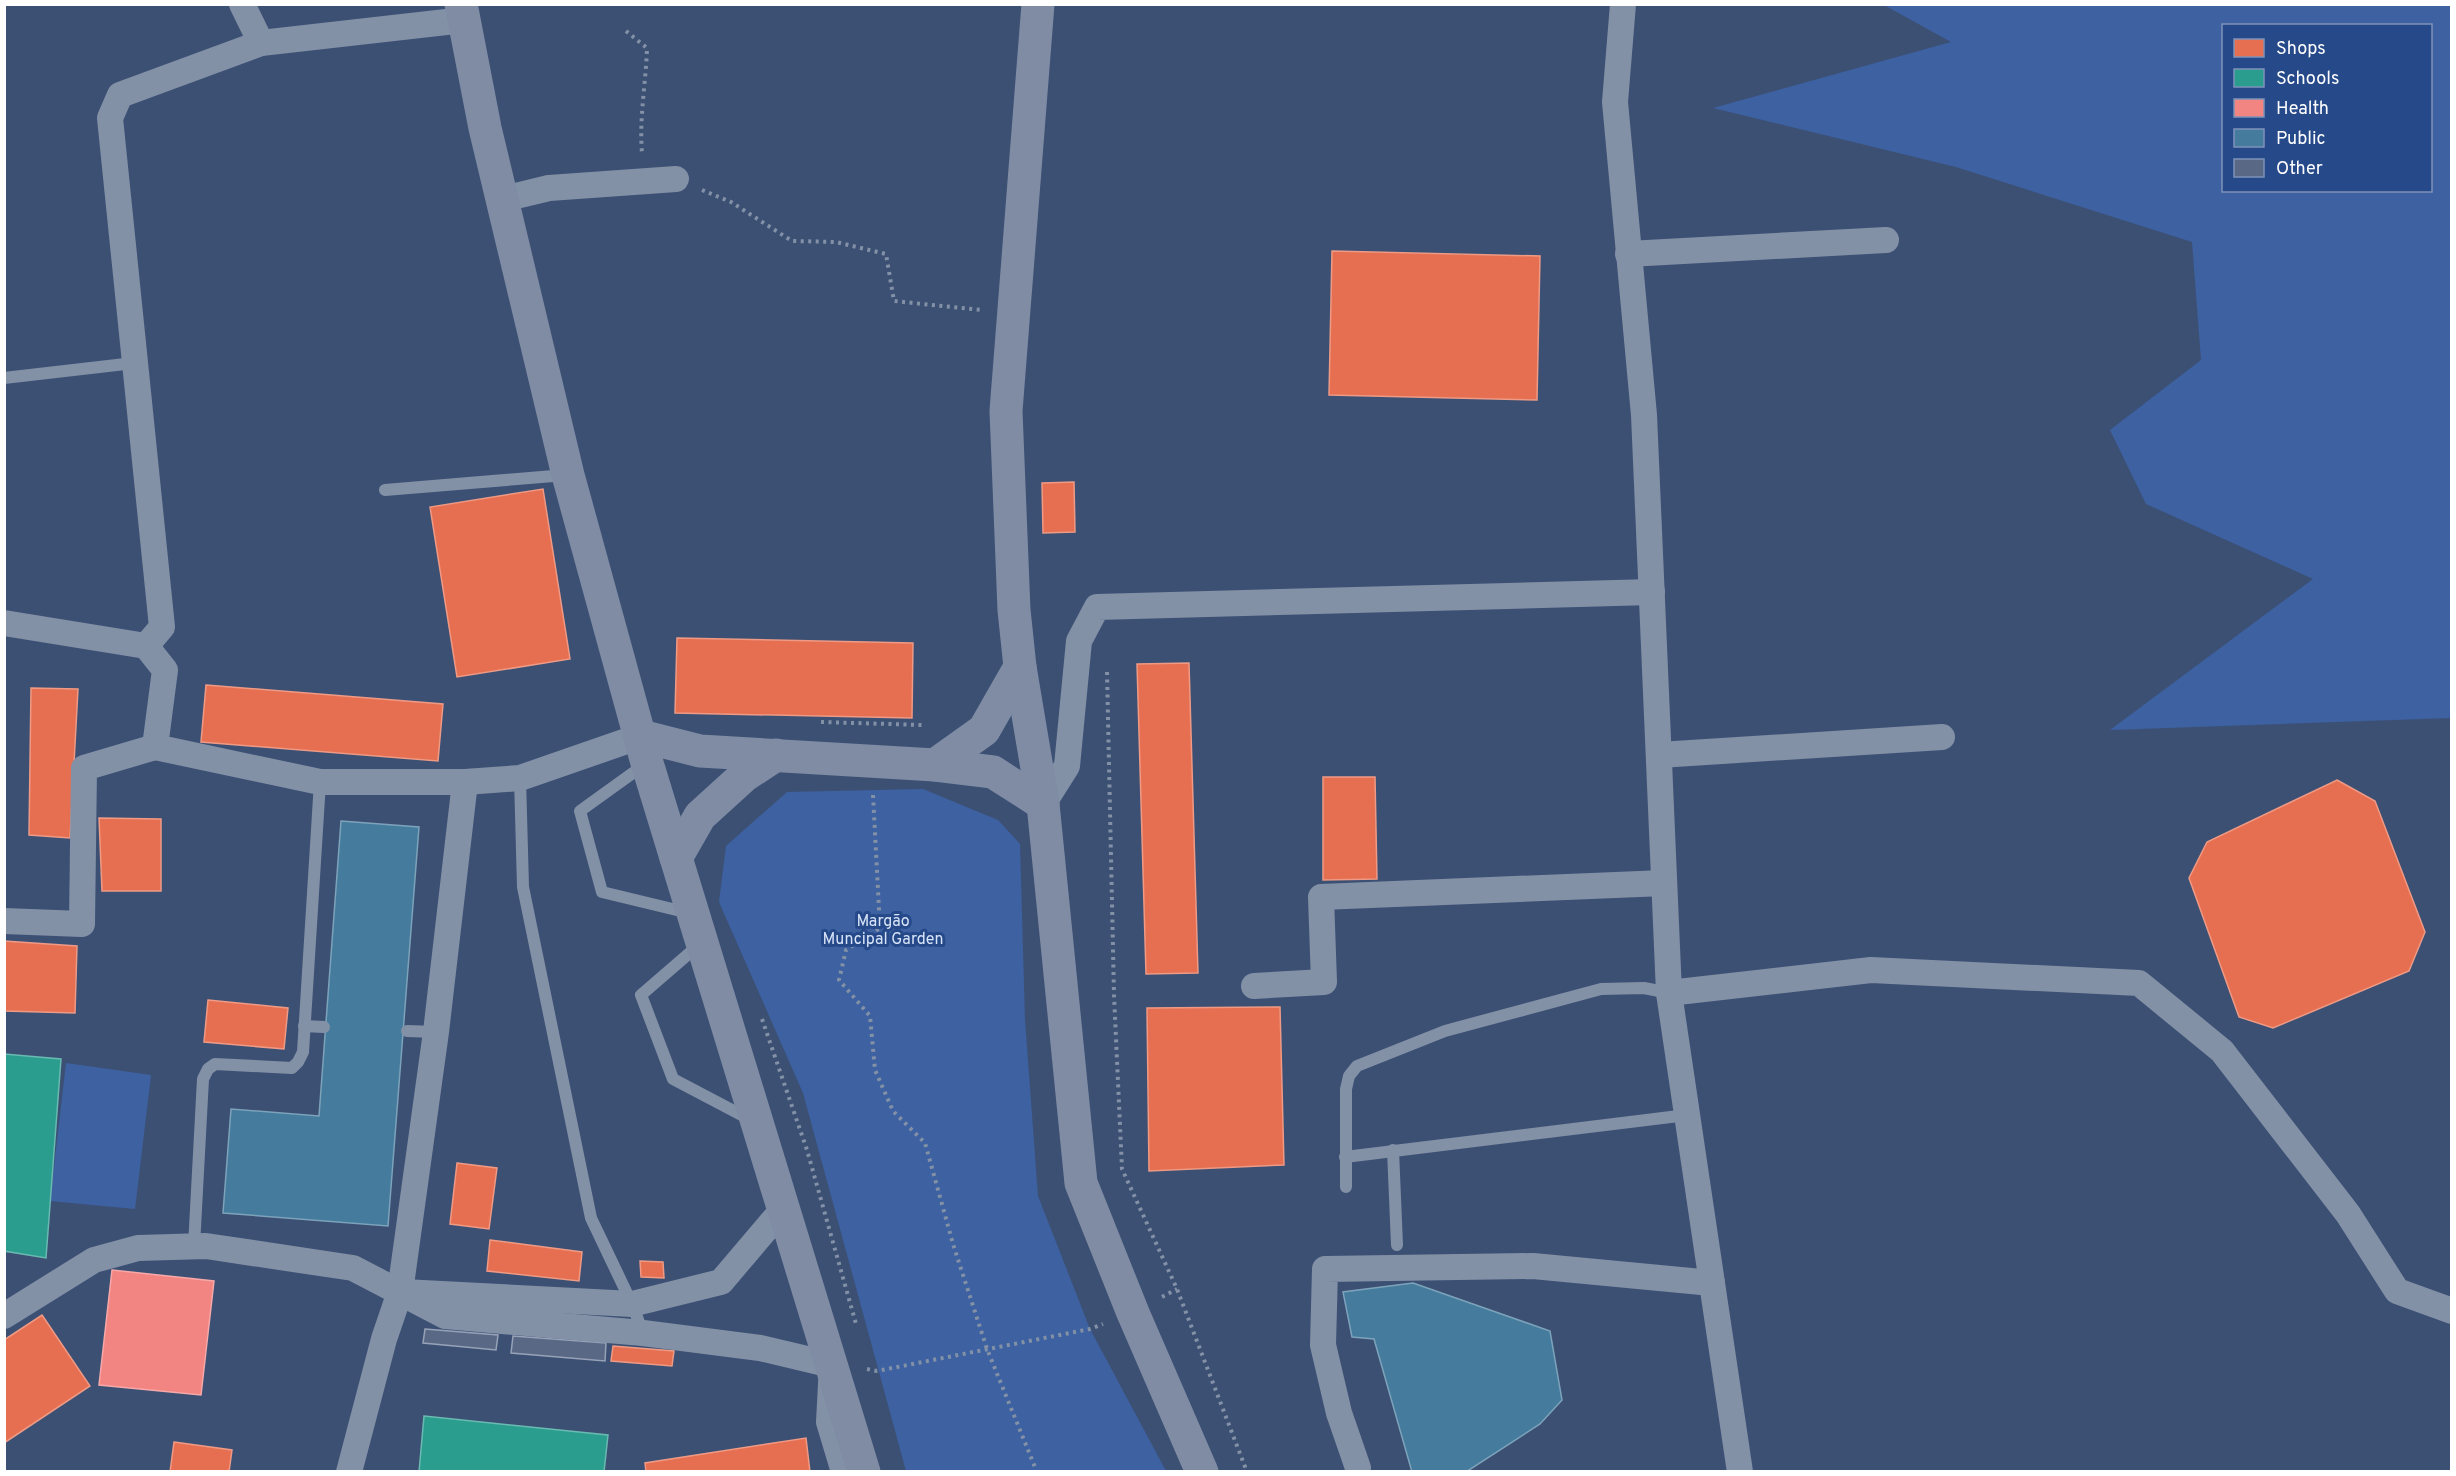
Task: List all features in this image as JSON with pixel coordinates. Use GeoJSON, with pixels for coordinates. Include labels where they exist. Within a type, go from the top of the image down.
{"type":"FeatureCollection","features":[{"type":"Feature","properties":{"kind":"main road"},"geometry":{"type":"LineString","coordinates":[[1038,4],[1006,411],[1014,610],[1020,667],[1043,804],[1081,1183],[1133,1313],[1202,1472]]}},
{"type":"Feature","properties":{"kind":"main road"},"geometry":{"type":"LineString","coordinates":[[463,12],[503,199],[568,475],[676,858],[864,1472]]}},
{"type":"Feature","properties":{"kind":"main road"},"geometry":{"type":"LineString","coordinates":[[936,765],[984,730],[1020,667]]}},
{"type":"Feature","properties":{"kind":"main road"},"geometry":{"type":"LineString","coordinates":[[644,749],[700,750],[936,765],[993,772],[1043,804]]}},
{"type":"Feature","properties":{"kind":"main road"},"geometry":{"type":"LineString","coordinates":[[676,858],[700,816],[744,776],[776,755]]}},
{"type":"Feature","properties":{"kind":"street"},"geometry":{"type":"LineString","coordinates":[[242,4],[261,43]]}},
{"type":"Feature","properties":{"kind":"street"},"geometry":{"type":"LineString","coordinates":[[1623,4],[1615,102],[1644,415],[1669,993],[1740,1472]]}},
{"type":"Feature","properties":{"kind":"street"},"geometry":{"type":"LineString","coordinates":[[146,646],[162,627],[110,118],[120,95],[261,43],[463,12]]}},
{"type":"Feature","properties":{"kind":"street"},"geometry":{"type":"LineString","coordinates":[[503,199],[549,188],[676,179]]}},
{"type":"Feature","properties":{"kind":"street"},"geometry":{"type":"LineString","coordinates":[[1628,254],[1886,240]]}},
{"type":"Feature","properties":{"kind":"street"},"geometry":{"type":"LineString","coordinates":[[1043,804],[1067,766],[1079,641],[1097,607],[1652,592]]}},
{"type":"Feature","properties":{"kind":"street"},"geometry":{"type":"LineString","coordinates":[[4,623],[146,646],[165,670],[155,747]]}},
{"type":"Feature","properties":{"kind":"street"},"geometry":{"type":"LineString","coordinates":[[1659,755],[1942,737]]}},
{"type":"Feature","properties":{"kind":"street"},"geometry":{"type":"LineString","coordinates":[[4,921],[82,924],[84,768],[155,747],[320,782],[465,782],[520,778],[644,749]]}},
{"type":"Feature","properties":{"kind":"street"},"geometry":{"type":"LineString","coordinates":[[349,1472],[384,1339],[400,1292],[436,1032],[465,782]]}},
{"type":"Feature","properties":{"kind":"street"},"geometry":{"type":"LineString","coordinates":[[1254,986],[1324,982],[1321,897],[1664,883]]}},
{"type":"Feature","properties":{"kind":"street"},"geometry":{"type":"LineString","coordinates":[[1669,993],[1871,970],[2139,983],[2222,1051],[2348,1214],[2397,1291],[2451,1311]]}},
{"type":"Feature","properties":{"kind":"street"},"geometry":{"type":"LineString","coordinates":[[400,1292],[632,1304],[721,1282],[783,1209]]}},
{"type":"Feature","properties":{"kind":"street"},"geometry":{"type":"LineString","coordinates":[[4,1316],[94,1260],[138,1248],[194,1246],[353,1268],[445,1316],[644,1333],[760,1348],[832,1365],[830,1422],[844,1472]]}},
{"type":"Feature","properties":{"kind":"street"},"geometry":{"type":"LineString","coordinates":[[1358,1468],[1340,1413],[1323,1345],[1325,1269],[1533,1266],[1712,1283]]}},
{"type":"Feature","properties":{"kind":"lane"},"geometry":{"type":"LineString","coordinates":[[4,378],[134,363]]}},
{"type":"Feature","properties":{"kind":"lane"},"geometry":{"type":"LineString","coordinates":[[385,490],[568,475]]}},
{"type":"Feature","properties":{"kind":"lane"},"geometry":{"type":"LineString","coordinates":[[644,749],[580,811],[602,892],[698,928],[641,995],[673,1079],[757,1123]]}},
{"type":"Feature","properties":{"kind":"lane"},"geometry":{"type":"LineString","coordinates":[[520,778],[523,887],[591,1218],[644,1333]]}},
{"type":"Feature","properties":{"kind":"lane"},"geometry":{"type":"LineString","coordinates":[[194,1246],[203,1079],[208,1069],[215,1064],[292,1068],[303,1052],[320,782]]}},
{"type":"Feature","properties":{"kind":"lane"},"geometry":{"type":"LineString","coordinates":[[1346,1187],[1346,1089],[1348,1076],[1357,1066],[1445,1030],[1601,989],[1644,988],[1669,993]]}},
{"type":"Feature","properties":{"kind":"lane"},"geometry":{"type":"LineString","coordinates":[[304,1026],[324,1027]]}},
{"type":"Feature","properties":{"kind":"lane"},"geometry":{"type":"LineString","coordinates":[[407,1031],[436,1032]]}},
{"type":"Feature","properties":{"kind":"lane"},"geometry":{"type":"LineString","coordinates":[[1346,1157],[1687,1114]]}},
{"type":"Feature","properties":{"kind":"lane"},"geometry":{"type":"LineString","coordinates":[[1393,1150],[1397,1245]]}},
{"type":"Feature","properties":{"kind":"path"},"geometry":{"type":"LineString","coordinates":[[626,31],[647,48],[646,86],[640,121],[643,181]]}},
{"type":"Feature","properties":{"kind":"path"},"geometry":{"type":"LineString","coordinates":[[676,179],[731,202],[792,241],[836,242],[886,254],[894,301],[1012,314]]}},
{"type":"Feature","properties":{"kind":"path"},"geometry":{"type":"LineString","coordinates":[[1106,664],[1112,823],[1114,995],[1122,1169],[1177,1289],[1246,1472]]}},
{"type":"Feature","properties":{"kind":"path"},"geometry":{"type":"LineString","coordinates":[[922,725],[867,723],[880,928],[846,950],[839,980],[870,1016],[875,1070],[893,1111],[925,1143],[953,1244],[987,1349],[1037,1472]]}},
{"type":"Feature","properties":{"kind":"path"},"geometry":{"type":"LineString","coordinates":[[762,1017],[807,1150],[858,1331]]}},
{"type":"Feature","properties":{"kind":"path"},"geometry":{"type":"LineString","coordinates":[[832,1365],[877,1371],[1090,1329],[1133,1313],[1177,1289]]}},
{"type":"Feature","properties":{"kind":"path"},"geometry":{"type":"LineString","coordinates":[[868,1365],[871,1376]]}},
{"type":"Feature","properties":{"kind":"green space"},"geometry":{"type":"Polygon","coordinates":[[[1884,5],[2451,5],[2451,718],[2110,730],[2313,579],[2146,504],[2110,430],[2201,360],[2192,242],[1956,167],[1713,108],[1951,42],[1884,5]]]}},
{"type":"Feature","properties":{"kind":"green space","name":"Margão Muncipal Garden"},"geometry":{"type":"Polygon","coordinates":[[[923,789],[998,820],[1020,844],[1025,1020],[1038,1196],[1090,1329],[1166,1471],[906,1471],[803,1093],[719,902],[726,846],[787,792],[923,789]]]}},
{"type":"Feature","properties":{"kind":"green space"},"geometry":{"type":"Polygon","coordinates":[[[66,1063],[151,1075],[135,1209],[50,1201],[66,1063]]]}},
{"type":"Feature","properties":{"kind":"building: Shops"},"geometry":{"type":"Polygon","coordinates":[[[1332,251],[1540,256],[1537,400],[1329,395],[1332,251]]]}},
{"type":"Feature","properties":{"kind":"building: Shops"},"geometry":{"type":"Polygon","coordinates":[[[1074,482],[1075,532],[1043,533],[1042,483],[1074,482]]]}},
{"type":"Feature","properties":{"kind":"building: Shops"},"geometry":{"type":"Polygon","coordinates":[[[543,489],[570,659],[457,677],[430,507],[543,489]]]}},
{"type":"Feature","properties":{"kind":"building: Shops"},"geometry":{"type":"Polygon","coordinates":[[[677,638],[913,643],[912,718],[675,713],[677,638]]]}},
{"type":"Feature","properties":{"kind":"building: Shops"},"geometry":{"type":"Polygon","coordinates":[[[1189,663],[1198,973],[1146,974],[1137,664],[1189,663]]]}},
{"type":"Feature","properties":{"kind":"building: Shops"},"geometry":{"type":"Polygon","coordinates":[[[206,685],[443,704],[438,761],[201,742],[206,685]]]}},
{"type":"Feature","properties":{"kind":"building: Shops"},"geometry":{"type":"Polygon","coordinates":[[[31,688],[78,689],[70,838],[29,835],[31,688]]]}},
{"type":"Feature","properties":{"kind":"building: Shops"},"geometry":{"type":"Polygon","coordinates":[[[1323,777],[1375,777],[1377,879],[1323,880],[1323,777]]]}},
{"type":"Feature","properties":{"kind":"building: Shops"},"geometry":{"type":"Polygon","coordinates":[[[2337,780],[2375,801],[2425,932],[2409,971],[2273,1028],[2239,1017],[2189,878],[2207,842],[2337,780]]]}},
{"type":"Feature","properties":{"kind":"building: Shops"},"geometry":{"type":"Polygon","coordinates":[[[99,818],[161,819],[161,891],[102,891],[99,818]]]}},
{"type":"Feature","properties":{"kind":"building: Shops"},"geometry":{"type":"Polygon","coordinates":[[[4,941],[77,946],[75,1013],[4,1011],[4,941]]]}},
{"type":"Feature","properties":{"kind":"building: Shops"},"geometry":{"type":"Polygon","coordinates":[[[208,1000],[288,1008],[284,1049],[204,1042],[208,1000]]]}},
{"type":"Feature","properties":{"kind":"building: Shops"},"geometry":{"type":"Polygon","coordinates":[[[1280,1007],[1284,1165],[1149,1171],[1147,1008],[1280,1007]]]}},
{"type":"Feature","properties":{"kind":"building: Shops"},"geometry":{"type":"Polygon","coordinates":[[[457,1163],[497,1168],[489,1229],[450,1224],[457,1163]]]}},
{"type":"Feature","properties":{"kind":"building: Shops"},"geometry":{"type":"Polygon","coordinates":[[[490,1240],[582,1252],[579,1281],[487,1271],[490,1240]]]}},
{"type":"Feature","properties":{"kind":"building: Shops"},"geometry":{"type":"Polygon","coordinates":[[[640,1261],[663,1262],[664,1278],[641,1277],[640,1261]]]}},
{"type":"Feature","properties":{"kind":"building: Shops"},"geometry":{"type":"Polygon","coordinates":[[[42,1315],[90,1386],[4,1443],[4,1340],[42,1315]]]}},
{"type":"Feature","properties":{"kind":"building: Shops"},"geometry":{"type":"Polygon","coordinates":[[[613,1346],[674,1351],[672,1366],[611,1361],[613,1346]]]}},
{"type":"Feature","properties":{"kind":"building: Shops"},"geometry":{"type":"Polygon","coordinates":[[[806,1438],[810,1472],[646,1472],[645,1463],[806,1438]]]}},
{"type":"Feature","properties":{"kind":"building: Shops"},"geometry":{"type":"Polygon","coordinates":[[[174,1442],[232,1450],[229,1472],[170,1472],[174,1442]]]}},
{"type":"Feature","properties":{"kind":"building: Schools"},"geometry":{"type":"Polygon","coordinates":[[[4,1054],[61,1059],[46,1258],[4,1251],[4,1054]]]}},
{"type":"Feature","properties":{"kind":"building: Schools"},"geometry":{"type":"Polygon","coordinates":[[[424,1416],[608,1435],[604,1472],[419,1472],[424,1416]]]}},
{"type":"Feature","properties":{"kind":"building: Health"},"geometry":{"type":"Polygon","coordinates":[[[112,1270],[214,1281],[201,1395],[99,1385],[112,1270]]]}},
{"type":"Feature","properties":{"kind":"building: Public"},"geometry":{"type":"Polygon","coordinates":[[[341,821],[419,827],[388,1226],[223,1213],[231,1109],[319,1116],[341,821]]]}},
{"type":"Feature","properties":{"kind":"building: Public"},"geometry":{"type":"Polygon","coordinates":[[[1413,1283],[1550,1331],[1562,1400],[1540,1424],[1466,1472],[1412,1472],[1374,1339],[1352,1337],[1343,1292],[1413,1283]]]}},
{"type":"Feature","properties":{"kind":"building: Other"},"geometry":{"type":"Polygon","coordinates":[[[425,1329],[498,1335],[496,1350],[423,1343],[425,1329]]]}},
{"type":"Feature","properties":{"kind":"building: Other"},"geometry":{"type":"Polygon","coordinates":[[[513,1336],[606,1343],[605,1361],[511,1353],[513,1336]]]}}]}
